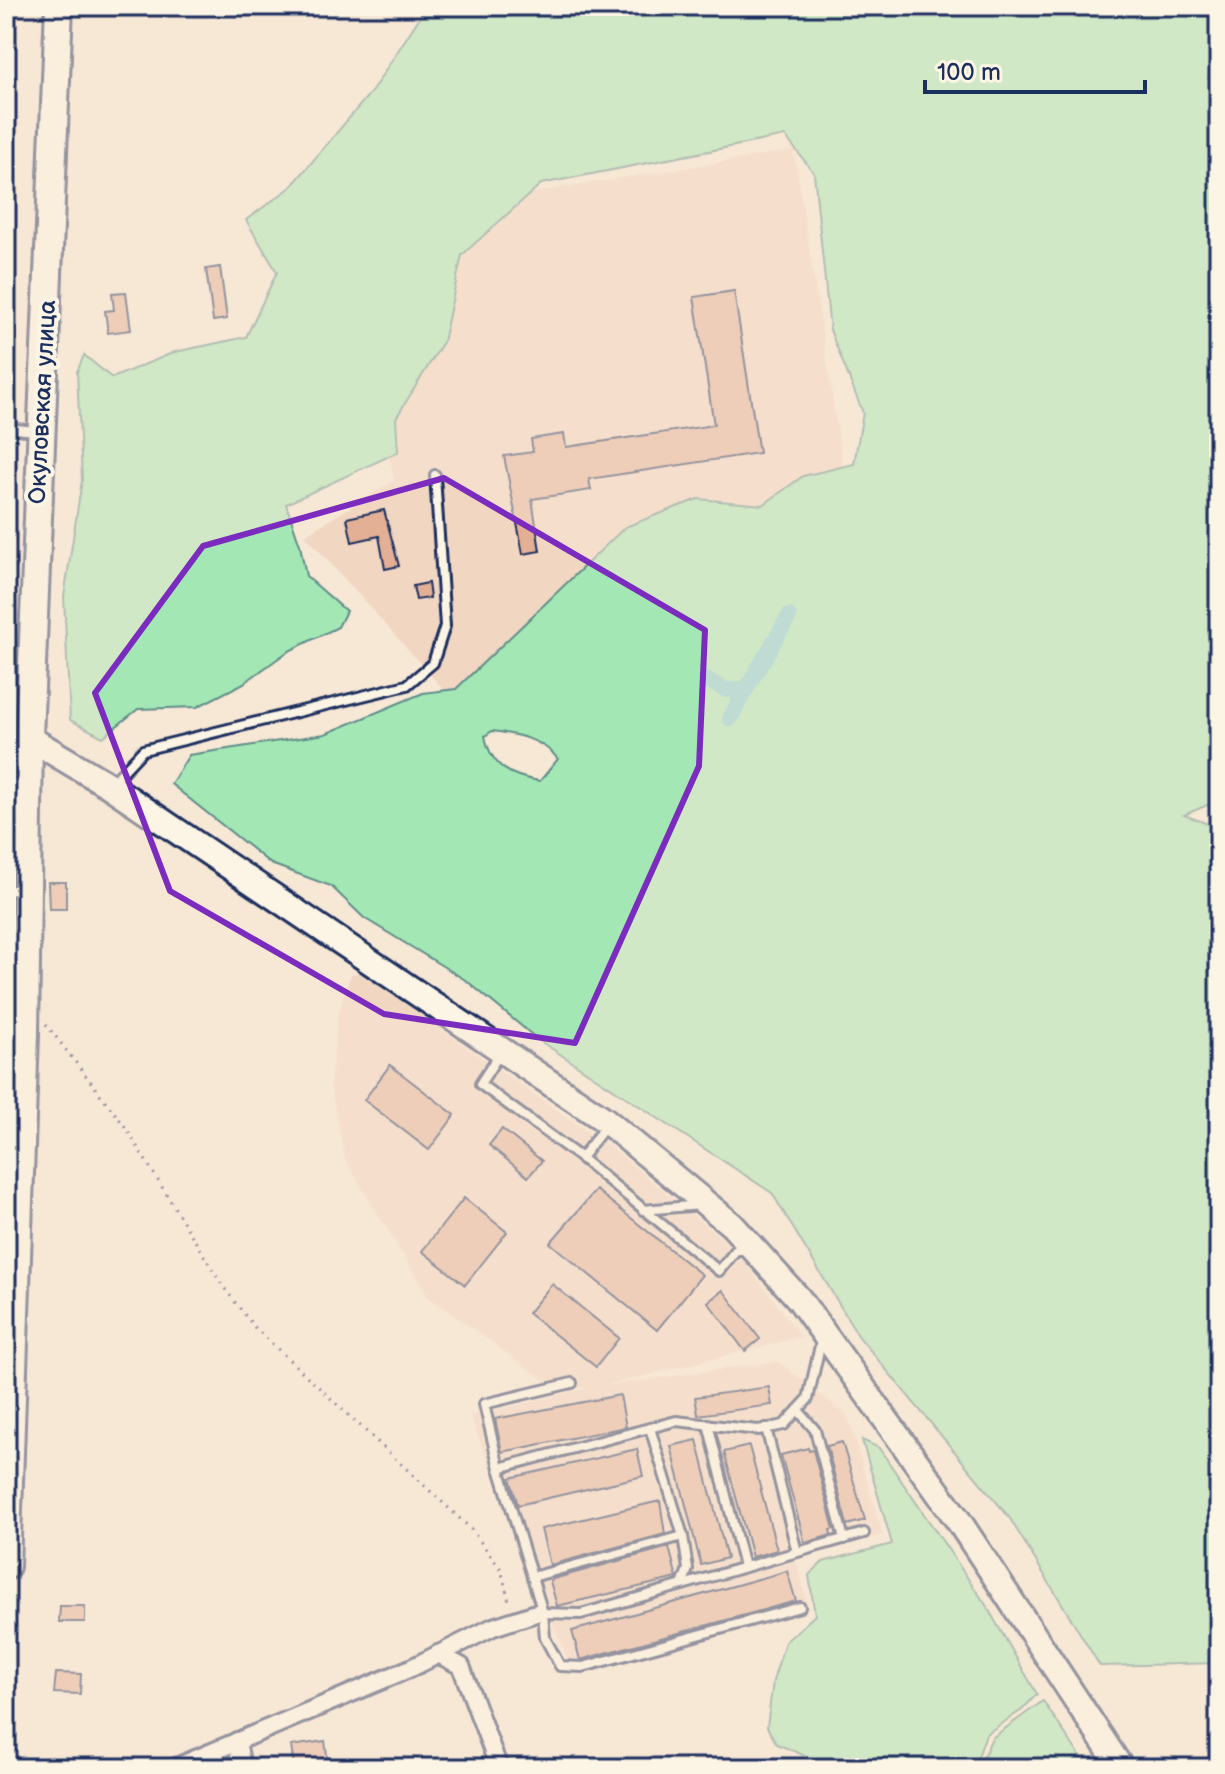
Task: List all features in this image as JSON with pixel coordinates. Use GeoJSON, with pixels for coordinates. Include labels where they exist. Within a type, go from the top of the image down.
{"type":"FeatureCollection","features":[{"type":"Feature","properties":{"kind":"main road","name":"Окуловская улица"},"geometry":{"type":"LineString","coordinates":[[6,1566],[16,890],[29,738],[59,6]]}},
{"type":"Feature","properties":{"kind":"main road"},"geometry":{"type":"LineString","coordinates":[[29,738],[110,786],[502,1048],[608,1123],[710,1205],[757,1250],[823,1332],[958,1520],[1121,1768]]}},
{"type":"Feature","properties":{"kind":"street"},"geometry":{"type":"LineString","coordinates":[[174,1768],[513,1621],[540,1613]]}},
{"type":"Feature","properties":{"kind":"street"},"geometry":{"type":"LineString","coordinates":[[438,1654],[461,1666],[499,1768]]}},
{"type":"Feature","properties":{"kind":"street"},"geometry":{"type":"LineString","coordinates":[[237,1741],[242,1768]]}},
{"type":"Feature","properties":{"kind":"lane"},"geometry":{"type":"LineString","coordinates":[[6,428],[41,431]]}},
{"type":"Feature","properties":{"kind":"lane"},"geometry":{"type":"LineString","coordinates":[[110,786],[143,750],[407,685],[433,663],[445,626],[435,475]]}},
{"type":"Feature","properties":{"kind":"lane"},"geometry":{"type":"LineString","coordinates":[[502,1048],[480,1084],[581,1158],[719,1271],[736,1250],[757,1250]]}},
{"type":"Feature","properties":{"kind":"lane"},"geometry":{"type":"LineString","coordinates":[[581,1158],[608,1123]]}},
{"type":"Feature","properties":{"kind":"lane"},"geometry":{"type":"LineString","coordinates":[[642,1210],[710,1205]]}},
{"type":"Feature","properties":{"kind":"lane"},"geometry":{"type":"LineString","coordinates":[[499,1468],[676,1421],[766,1428],[784,1425],[808,1399],[823,1332]]}},
{"type":"Feature","properties":{"kind":"lane"},"geometry":{"type":"LineString","coordinates":[[572,1383],[484,1404],[499,1468],[532,1577],[545,1638],[560,1666],[583,1667],[800,1607]]}},
{"type":"Feature","properties":{"kind":"lane"},"geometry":{"type":"LineString","coordinates":[[798,1410],[815,1430],[844,1539]]}},
{"type":"Feature","properties":{"kind":"lane"},"geometry":{"type":"LineString","coordinates":[[708,1424],[744,1567]]}},
{"type":"Feature","properties":{"kind":"lane"},"geometry":{"type":"LineString","coordinates":[[650,1428],[683,1536],[688,1569],[682,1585]]}},
{"type":"Feature","properties":{"kind":"lane"},"geometry":{"type":"LineString","coordinates":[[766,1428],[797,1552]]}},
{"type":"Feature","properties":{"kind":"lane"},"geometry":{"type":"LineString","coordinates":[[540,1613],[581,1614],[864,1533]]}},
{"type":"Feature","properties":{"kind":"lane"},"geometry":{"type":"LineString","coordinates":[[532,1577],[683,1536]]}},
{"type":"Feature","properties":{"kind":"path"},"geometry":{"type":"LineString","coordinates":[[43,1020],[124,1125],[222,1285],[255,1328],[470,1528],[501,1569],[513,1621]]}},
{"type":"Feature","properties":{"kind":"highlighted area"},"geometry":{"type":"Polygon","coordinates":[[[444,478],[705,630],[699,766],[575,1043],[384,1014],[170,891],[95,693],[203,546],[444,478]]]}},
{"type":"Feature","properties":{"kind":"shaded area"},"geometry":{"type":"Polygon","coordinates":[[[794,150],[868,625],[456,703],[305,535],[394,480],[376,395],[389,216],[794,150]]]}},
{"type":"Feature","properties":{"kind":"shaded area"},"geometry":{"type":"Polygon","coordinates":[[[361,973],[614,1150],[736,1250],[801,1337],[604,1386],[778,1361],[848,1416],[883,1535],[796,1559],[809,1609],[573,1674],[470,1416],[587,1388],[555,1388],[429,1298],[346,1162],[330,1085],[338,1014],[351,974],[361,973]]]}},
{"type":"Feature","properties":{"kind":"green space"},"geometry":{"type":"Polygon","coordinates":[[[427,6],[1219,6],[1208,79],[1219,87],[1219,800],[1184,815],[1219,828],[1219,1663],[1100,1666],[1009,1517],[859,1337],[772,1193],[537,1039],[467,981],[364,918],[331,886],[271,864],[171,784],[189,755],[325,734],[423,693],[456,689],[625,527],[698,499],[763,505],[803,476],[854,464],[863,413],[830,330],[814,173],[785,136],[541,184],[462,255],[443,342],[396,418],[398,452],[286,504],[300,545],[306,576],[346,611],[338,627],[287,652],[244,683],[197,707],[138,709],[103,737],[70,720],[64,597],[82,480],[77,372],[84,355],[112,378],[175,352],[246,337],[277,272],[246,220],[291,187],[372,91],[427,6]],[[492,731],[485,736],[492,756],[504,769],[520,777],[540,781],[558,759],[537,742],[492,731]]]}},
{"type":"Feature","properties":{"kind":"green space"},"geometry":{"type":"Polygon","coordinates":[[[862,1440],[879,1448],[986,1605],[1037,1694],[1022,1710],[986,1734],[974,1768],[848,1768],[817,1761],[777,1744],[767,1727],[773,1681],[785,1642],[815,1615],[809,1575],[823,1562],[892,1544],[862,1440]]]}},
{"type":"Feature","properties":{"kind":"green space"},"geometry":{"type":"Polygon","coordinates":[[[1043,1701],[1088,1768],[978,1768],[992,1738],[1043,1701]]]}},
{"type":"Feature","properties":{"kind":"building"},"geometry":{"type":"Polygon","coordinates":[[[220,267],[227,319],[213,321],[206,269],[220,267]]]}},
{"type":"Feature","properties":{"kind":"building"},"geometry":{"type":"Polygon","coordinates":[[[734,291],[759,453],[589,479],[591,490],[532,499],[540,551],[523,554],[504,456],[533,452],[531,439],[564,434],[566,447],[714,425],[694,297],[734,291]]]}},
{"type":"Feature","properties":{"kind":"building"},"geometry":{"type":"Polygon","coordinates":[[[126,292],[131,330],[108,333],[105,311],[114,310],[112,293],[126,292]]]}},
{"type":"Feature","properties":{"kind":"building"},"geometry":{"type":"Polygon","coordinates":[[[384,510],[399,566],[385,569],[379,536],[352,542],[347,518],[384,510]]]}},
{"type":"Feature","properties":{"kind":"building"},"geometry":{"type":"Polygon","coordinates":[[[428,583],[430,598],[416,600],[413,586],[428,583]]]}},
{"type":"Feature","properties":{"kind":"building"},"geometry":{"type":"Polygon","coordinates":[[[48,882],[66,882],[66,909],[49,909],[48,882]]]}},
{"type":"Feature","properties":{"kind":"building"},"geometry":{"type":"Polygon","coordinates":[[[390,1065],[455,1115],[429,1150],[364,1100],[390,1065]]]}},
{"type":"Feature","properties":{"kind":"building"},"geometry":{"type":"Polygon","coordinates":[[[502,1129],[542,1161],[528,1177],[489,1145],[502,1129]]]}},
{"type":"Feature","properties":{"kind":"building"},"geometry":{"type":"Polygon","coordinates":[[[596,1190],[702,1275],[657,1330],[550,1243],[596,1190]]]}},
{"type":"Feature","properties":{"kind":"building"},"geometry":{"type":"Polygon","coordinates":[[[464,1198],[507,1232],[465,1285],[422,1251],[464,1198]]]}},
{"type":"Feature","properties":{"kind":"building"},"geometry":{"type":"Polygon","coordinates":[[[552,1284],[619,1338],[596,1367],[528,1313],[552,1284]]]}},
{"type":"Feature","properties":{"kind":"building"},"geometry":{"type":"Polygon","coordinates":[[[723,1290],[760,1339],[745,1351],[708,1302],[723,1290]]]}},
{"type":"Feature","properties":{"kind":"building"},"geometry":{"type":"Polygon","coordinates":[[[769,1387],[772,1405],[698,1415],[695,1397],[769,1387]]]}},
{"type":"Feature","properties":{"kind":"building"},"geometry":{"type":"Polygon","coordinates":[[[620,1395],[626,1427],[502,1452],[495,1419],[620,1395]]]}},
{"type":"Feature","properties":{"kind":"building"},"geometry":{"type":"Polygon","coordinates":[[[697,1440],[727,1558],[701,1565],[671,1446],[697,1440]]]}},
{"type":"Feature","properties":{"kind":"building"},"geometry":{"type":"Polygon","coordinates":[[[842,1442],[865,1520],[847,1525],[827,1446],[842,1442]]]}},
{"type":"Feature","properties":{"kind":"building"},"geometry":{"type":"Polygon","coordinates":[[[749,1446],[777,1550],[752,1557],[724,1452],[749,1446]]]}},
{"type":"Feature","properties":{"kind":"building"},"geometry":{"type":"Polygon","coordinates":[[[808,1448],[809,1451],[813,1450],[834,1529],[830,1530],[831,1535],[805,1543],[781,1455],[808,1448]]]}},
{"type":"Feature","properties":{"kind":"building"},"geometry":{"type":"Polygon","coordinates":[[[637,1449],[643,1476],[518,1505],[510,1478],[637,1449]]]}},
{"type":"Feature","properties":{"kind":"building"},"geometry":{"type":"Polygon","coordinates":[[[660,1501],[665,1534],[550,1565],[541,1529],[660,1501]]]}},
{"type":"Feature","properties":{"kind":"building"},"geometry":{"type":"Polygon","coordinates":[[[669,1547],[677,1578],[557,1606],[550,1581],[553,1579],[669,1547]]]}},
{"type":"Feature","properties":{"kind":"building"},"geometry":{"type":"Polygon","coordinates":[[[787,1571],[796,1601],[580,1660],[572,1631],[787,1571]]]}},
{"type":"Feature","properties":{"kind":"building"},"geometry":{"type":"Polygon","coordinates":[[[60,1606],[85,1606],[85,1622],[59,1622],[60,1606]]]}},
{"type":"Feature","properties":{"kind":"building"},"geometry":{"type":"Polygon","coordinates":[[[56,1673],[81,1674],[80,1694],[54,1693],[56,1673]]]}},
{"type":"Feature","properties":{"kind":"building"},"geometry":{"type":"Polygon","coordinates":[[[325,1741],[328,1762],[294,1766],[291,1746],[325,1741]]]}},
{"type":"Feature","properties":{"kind":"waterway"},"geometry":{"type":"LineString","coordinates":[[707,680],[726,690],[746,689],[789,616]]}},
{"type":"Feature","properties":{"kind":"waterway"},"geometry":{"type":"LineString","coordinates":[[730,719],[746,689]]}}]}
